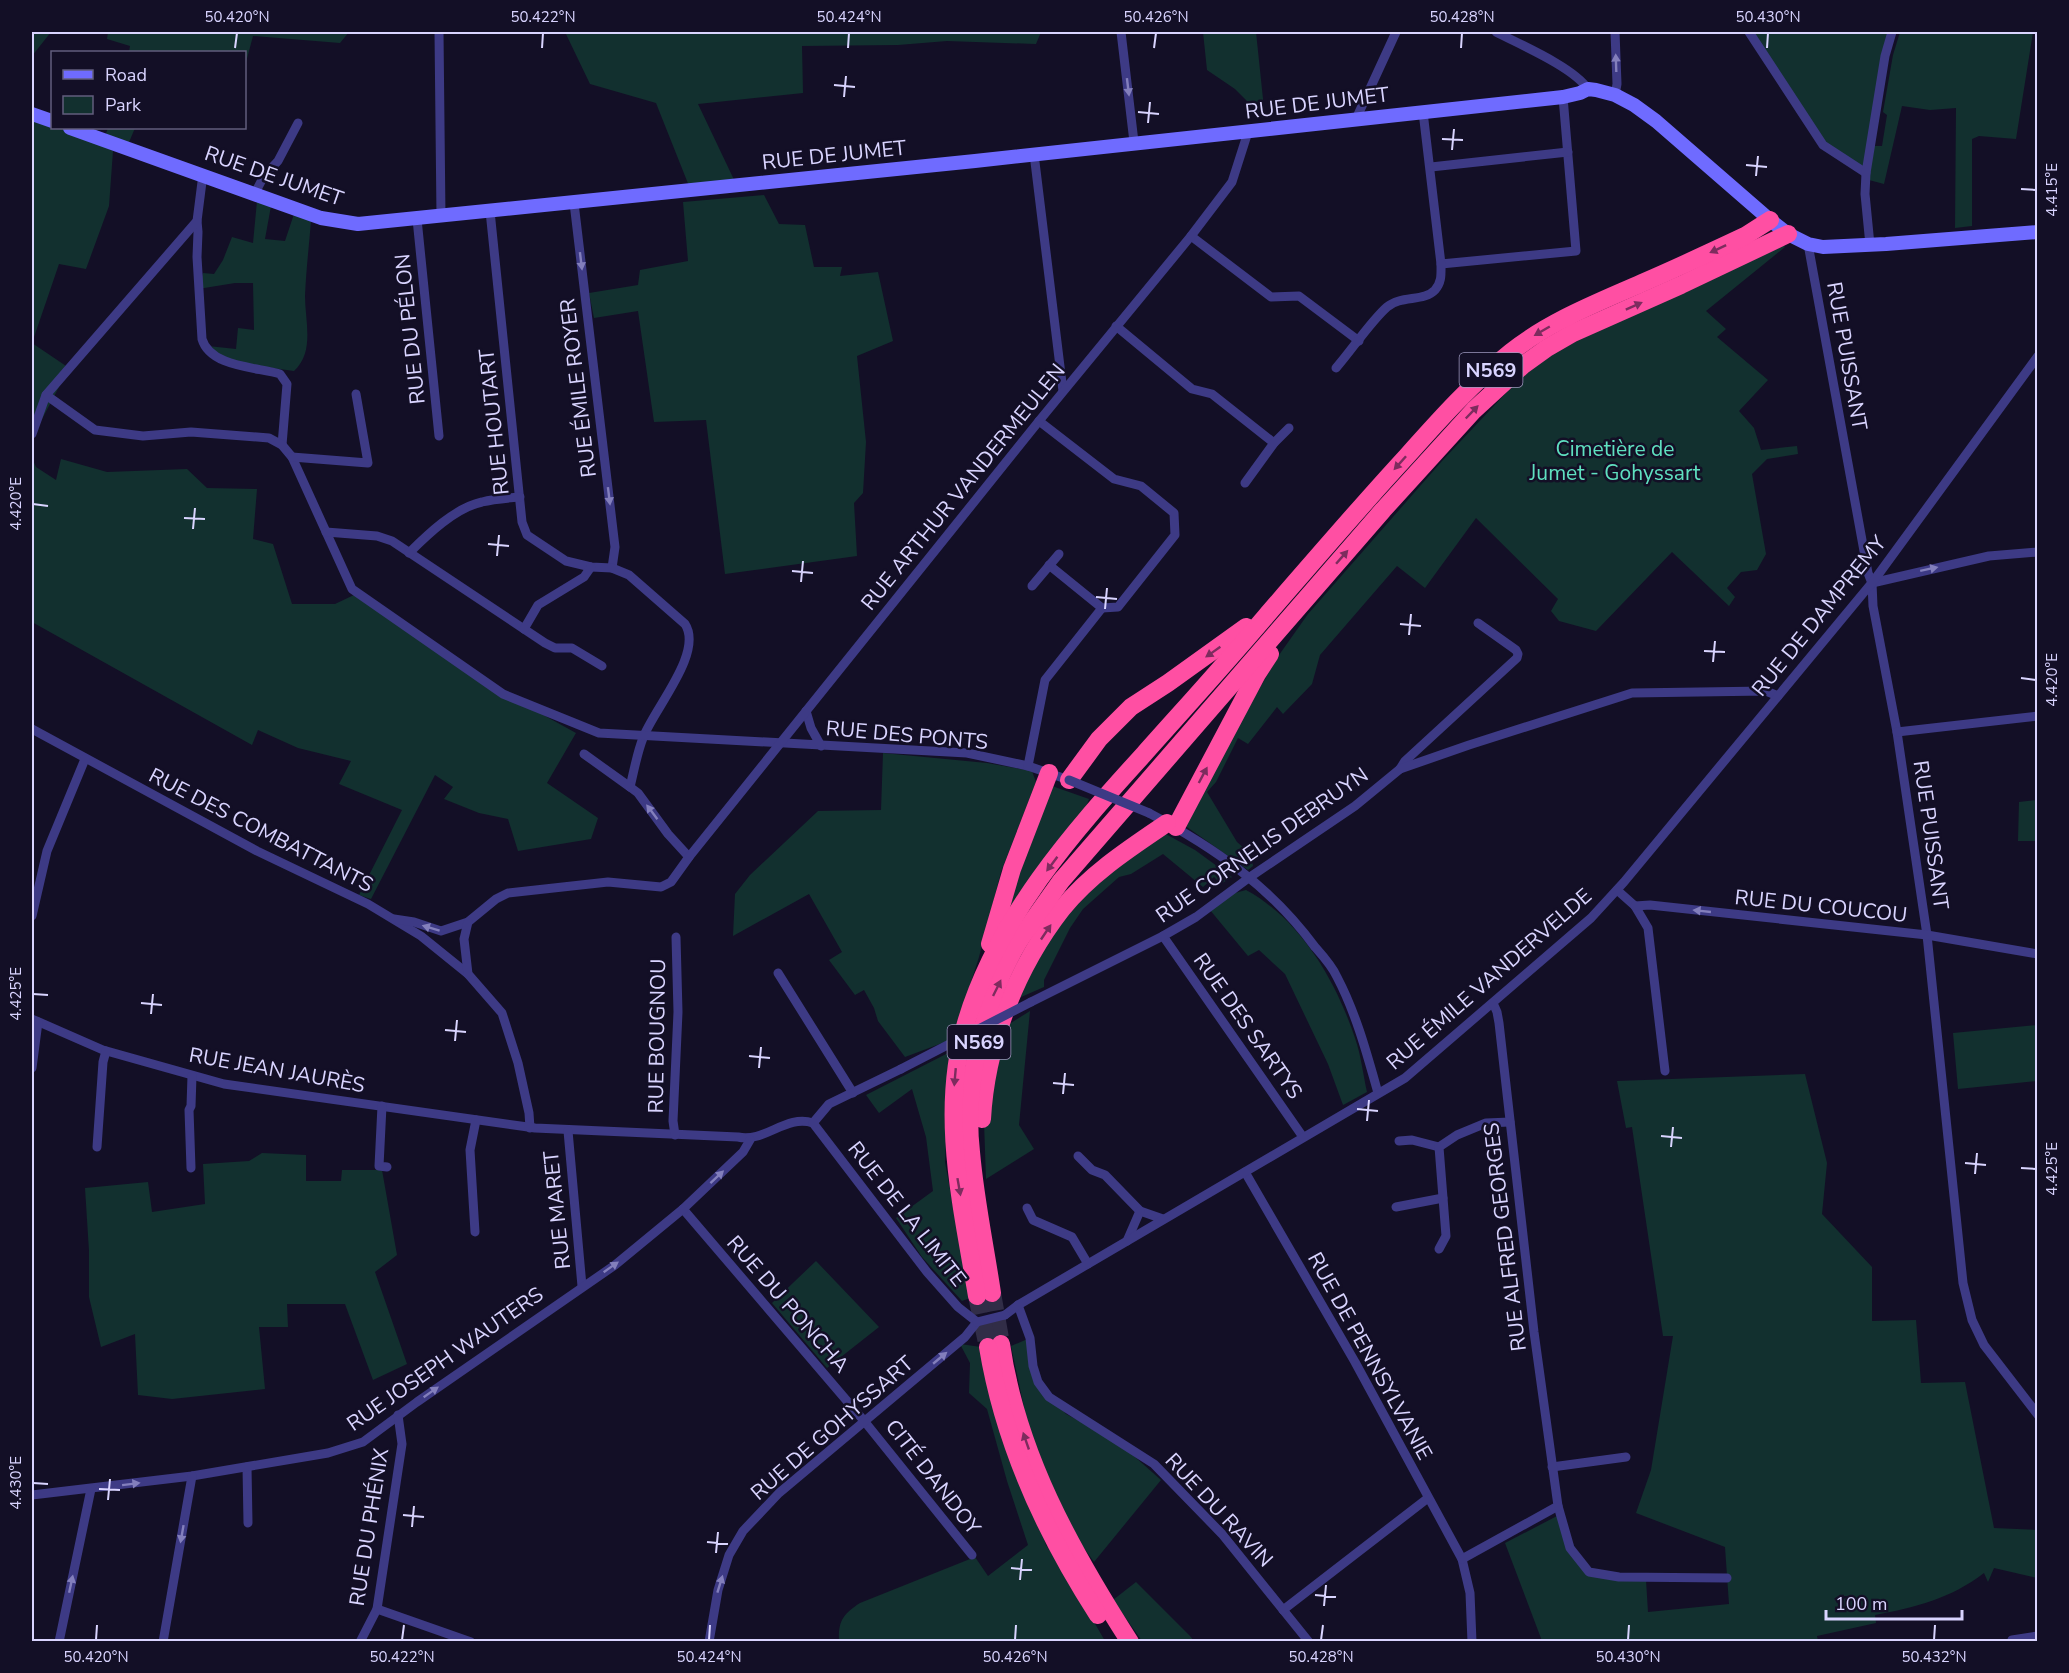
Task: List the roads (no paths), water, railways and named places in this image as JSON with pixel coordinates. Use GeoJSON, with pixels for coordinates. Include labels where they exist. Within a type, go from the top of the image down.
{"type":"FeatureCollection","features":[{"type":"Feature","properties":{"kind":"highway","name":"N569"},"geometry":{"type":"LineString","coordinates":[[1770,220],[1745,236],[1578,310],[1533,336],[1474,384],[1438,421],[1087,817],[1044,873],[1004,933],[978,988],[965,1023],[957,1058],[954,1129],[956,1171],[985,1294],[982,1228],[970,1151],[975,1061],[992,998],[1018,943],[1060,881],[1474,410],[1522,366],[1547,348],[1574,333],[1788,234]]}},
{"type":"Feature","properties":{"kind":"highway"},"geometry":{"type":"LineString","coordinates":[[982,1228],[985,1221],[979,1158],[982,1107],[991,1059],[1004,1012],[1024,969],[1034,950],[1069,902],[1116,858],[1171,825],[1257,674],[1304,602]]}},
{"type":"Feature","properties":{"kind":"highway"},"geometry":{"type":"LineString","coordinates":[[1069,780],[1100,739],[1131,707],[1205,657],[1276,604]]}},
{"type":"Feature","properties":{"kind":"highway"},"geometry":{"type":"LineString","coordinates":[[978,988],[1012,869],[1049,773]]}},
{"type":"Feature","properties":{"kind":"highway"},"geometry":{"type":"LineString","coordinates":[[1115,1641],[1057,1547],[1030,1491],[1006,1427],[994,1345],[1036,1470],[1054,1512],[1098,1591],[1130,1641]]}},
{"type":"Feature","properties":{"kind":"street"},"geometry":{"type":"LineString","coordinates":[[439,32],[441,217]]}},
{"type":"Feature","properties":{"kind":"street"},"geometry":{"type":"LineString","coordinates":[[1121,32],[1134,142]]}},
{"type":"Feature","properties":{"kind":"street"},"geometry":{"type":"LineString","coordinates":[[1356,119],[1396,32]]}},
{"type":"Feature","properties":{"kind":"street"},"geometry":{"type":"LineString","coordinates":[[1496,32],[1562,67],[1583,82],[1588,89],[1615,95],[1656,121],[1770,220],[1788,234],[1808,244],[1823,247],[1870,245],[2037,232]]}},
{"type":"Feature","properties":{"kind":"street"},"geometry":{"type":"LineString","coordinates":[[1615,32],[1617,84],[1615,95]]}},
{"type":"Feature","properties":{"kind":"street"},"geometry":{"type":"LineString","coordinates":[[1749,32],[1823,145],[1866,173]]}},
{"type":"Feature","properties":{"kind":"street"},"geometry":{"type":"LineString","coordinates":[[1870,245],[1865,194],[1866,173],[1885,56],[1892,32]]}},
{"type":"Feature","properties":{"kind":"street","name":"RUE DE JUMET"},"geometry":{"type":"LineString","coordinates":[[73,129],[321,218],[358,224],[1248,132],[1563,97],[1588,89]]}},
{"type":"Feature","properties":{"kind":"street"},"geometry":{"type":"LineString","coordinates":[[1441,264],[1576,251],[1563,97]]}},
{"type":"Feature","properties":{"kind":"street"},"geometry":{"type":"LineString","coordinates":[[1336,368],[1388,306],[1406,298],[1424,296],[1433,292],[1441,282],[1431,167],[1423,112]]}},
{"type":"Feature","properties":{"kind":"street"},"geometry":{"type":"LineString","coordinates":[[32,114],[51,121]]}},
{"type":"Feature","properties":{"kind":"street"},"geometry":{"type":"LineString","coordinates":[[255,193],[264,176],[278,161],[298,123]]}},
{"type":"Feature","properties":{"kind":"street","name":"RUE ARTHUR VANDERMEULEN"},"geometry":{"type":"LineString","coordinates":[[468,922],[508,892],[608,882],[661,887],[671,882],[1063,391],[1191,236],[1232,182],[1248,132]]}},
{"type":"Feature","properties":{"kind":"street"},"geometry":{"type":"LineString","coordinates":[[1431,167],[1568,152]]}},
{"type":"Feature","properties":{"kind":"street"},"geometry":{"type":"LineString","coordinates":[[1034,154],[1063,391]]}},
{"type":"Feature","properties":{"kind":"street"},"geometry":{"type":"LineString","coordinates":[[46,395],[95,430],[143,436],[192,432],[269,438],[282,445],[287,384],[284,377],[275,372],[220,360],[204,347],[196,257],[197,221],[203,174]]}},
{"type":"Feature","properties":{"kind":"street","name":"RUE ÉMILE ROYER"},"geometry":{"type":"LineString","coordinates":[[574,203],[615,547],[612,568]]}},
{"type":"Feature","properties":{"kind":"street","name":"RUE HOUTART"},"geometry":{"type":"LineString","coordinates":[[490,211],[522,522],[527,535],[566,561],[591,567],[612,568]]}},
{"type":"Feature","properties":{"kind":"street","name":"RUE DU PÉLON"},"geometry":{"type":"LineString","coordinates":[[417,219],[439,436]]}},
{"type":"Feature","properties":{"kind":"street"},"geometry":{"type":"LineString","coordinates":[[32,434],[46,395],[197,221]]}},
{"type":"Feature","properties":{"kind":"street"},"geometry":{"type":"LineString","coordinates":[[1191,236],[1271,297],[1299,296],[1359,341]]}},
{"type":"Feature","properties":{"kind":"street","name":"RUE PUISSANT"},"geometry":{"type":"LineString","coordinates":[[1808,244],[1868,573],[1872,583],[1873,606],[1897,732],[1927,935],[1963,1283],[1972,1320],[1984,1345],[2037,1415]]}},
{"type":"Feature","properties":{"kind":"street"},"geometry":{"type":"LineString","coordinates":[[1116,326],[1192,389],[1212,394],[1274,443]]}},
{"type":"Feature","properties":{"kind":"street","name":"RUE DE DAMPREMY"},"geometry":{"type":"LineString","coordinates":[[1617,890],[1872,583],[2037,356]]}},
{"type":"Feature","properties":{"kind":"street"},"geometry":{"type":"LineString","coordinates":[[292,457],[368,463],[356,394]]}},
{"type":"Feature","properties":{"kind":"street"},"geometry":{"type":"LineString","coordinates":[[1039,421],[1114,479],[1142,486],[1174,513],[1175,534],[1118,607],[1102,608],[1049,565]]}},
{"type":"Feature","properties":{"kind":"street"},"geometry":{"type":"LineString","coordinates":[[1245,483],[1274,443],[1289,428]]}},
{"type":"Feature","properties":{"kind":"street","name":"RUE DES PONTS"},"geometry":{"type":"LineString","coordinates":[[282,445],[292,457],[352,589],[504,694],[600,733],[967,753],[1028,766],[1069,780],[1149,813],[1171,825],[1250,877],[1295,919],[1336,975],[1363,1040],[1378,1093]]}},
{"type":"Feature","properties":{"kind":"street"},"geometry":{"type":"LineString","coordinates":[[409,553],[430,531],[467,507],[481,502],[520,497]]}},
{"type":"Feature","properties":{"kind":"street"},"geometry":{"type":"LineString","coordinates":[[326,532],[377,536],[392,541],[555,648],[572,648],[602,666]]}},
{"type":"Feature","properties":{"kind":"street"},"geometry":{"type":"LineString","coordinates":[[1872,583],[1989,556],[2037,552]]}},
{"type":"Feature","properties":{"kind":"street"},"geometry":{"type":"LineString","coordinates":[[1032,586],[1059,554]]}},
{"type":"Feature","properties":{"kind":"street"},"geometry":{"type":"LineString","coordinates":[[524,629],[538,605],[584,577],[591,567]]}},
{"type":"Feature","properties":{"kind":"street"},"geometry":{"type":"LineString","coordinates":[[612,568],[629,575],[690,631],[690,643],[675,683],[643,736],[630,787]]}},
{"type":"Feature","properties":{"kind":"street"},"geometry":{"type":"LineString","coordinates":[[1028,766],[1045,680],[1102,608]]}},
{"type":"Feature","properties":{"kind":"street","name":"RUE CORNELIS DEBRUYN"},"geometry":{"type":"LineString","coordinates":[[813,1123],[830,1104],[1163,936],[1196,917],[1250,877],[1355,806],[1400,769],[1405,761],[1517,658],[1516,650],[1478,623]]}},
{"type":"Feature","properties":{"kind":"street","name":"RUE CORNELIS DEBRUYN"},"geometry":{"type":"LineString","coordinates":[[1400,769],[1632,693],[1766,691],[1778,696]]}},
{"type":"Feature","properties":{"kind":"street"},"geometry":{"type":"LineString","coordinates":[[806,711],[811,728],[821,746]]}},
{"type":"Feature","properties":{"kind":"street"},"geometry":{"type":"LineString","coordinates":[[1897,732],[2037,716]]}},
{"type":"Feature","properties":{"kind":"street","name":"RUE DES COMBATTANTS"},"geometry":{"type":"LineString","coordinates":[[32,729],[257,851],[394,919],[421,936],[468,974],[502,1013],[518,1063],[530,1128]]}},
{"type":"Feature","properties":{"kind":"street"},"geometry":{"type":"LineString","coordinates":[[584,754],[638,793],[668,834],[689,857]]}},
{"type":"Feature","properties":{"kind":"street"},"geometry":{"type":"LineString","coordinates":[[32,916],[47,851],[85,759]]}},
{"type":"Feature","properties":{"kind":"street"},"geometry":{"type":"LineString","coordinates":[[1617,890],[1635,906],[1648,928],[1665,1071]]}},
{"type":"Feature","properties":{"kind":"street","name":"RUE ÉMILE VANDERVELDE"},"geometry":{"type":"LineString","coordinates":[[973,1323],[1005,1315],[1018,1305],[1418,1068],[1591,918],[1617,890]]}},
{"type":"Feature","properties":{"kind":"street","name":"RUE DU COUCOU"},"geometry":{"type":"LineString","coordinates":[[1635,906],[1650,905],[1927,935],[2037,954]]}},
{"type":"Feature","properties":{"kind":"street"},"geometry":{"type":"LineString","coordinates":[[394,919],[414,922],[441,931],[468,922]]}},
{"type":"Feature","properties":{"kind":"street"},"geometry":{"type":"LineString","coordinates":[[468,922],[464,939],[468,974]]}},
{"type":"Feature","properties":{"kind":"street","name":"RUE DES SARTYS"},"geometry":{"type":"LineString","coordinates":[[1163,936],[1303,1137]]}},
{"type":"Feature","properties":{"kind":"street","name":"RUE BOUGNOU"},"geometry":{"type":"LineString","coordinates":[[675,1136],[673,1121],[678,1012],[676,937]]}},
{"type":"Feature","properties":{"kind":"street"},"geometry":{"type":"LineString","coordinates":[[778,973],[853,1093]]}},
{"type":"Feature","properties":{"kind":"street","name":"RUE ALFRED GEORGES"},"geometry":{"type":"LineString","coordinates":[[1493,1004],[1499,1023],[1534,1332],[1552,1467],[1558,1506],[1570,1548],[1589,1572],[1619,1577],[1727,1578]]}},
{"type":"Feature","properties":{"kind":"street"},"geometry":{"type":"LineString","coordinates":[[32,1068],[35,1020]]}},
{"type":"Feature","properties":{"kind":"street","name":"RUE JEAN JAURÈS"},"geometry":{"type":"LineString","coordinates":[[35,1020],[106,1051],[192,1076],[237,1086],[530,1128],[738,1137],[750,1140],[790,1123],[803,1121],[813,1123]]}},
{"type":"Feature","properties":{"kind":"street"},"geometry":{"type":"LineString","coordinates":[[97,1147],[103,1062],[106,1051]]}},
{"type":"Feature","properties":{"kind":"street"},"geometry":{"type":"LineString","coordinates":[[191,1168],[189,1110],[192,1076]]}},
{"type":"Feature","properties":{"kind":"street","name":"RUE JEAN JAURÈS"},"geometry":{"type":"LineString","coordinates":[[382,1106],[380,1166],[387,1167]]}},
{"type":"Feature","properties":{"kind":"street"},"geometry":{"type":"LineString","coordinates":[[476,1120],[471,1150],[476,1232]]}},
{"type":"Feature","properties":{"kind":"street"},"geometry":{"type":"LineString","coordinates":[[1399,1141],[1412,1140],[1439,1147],[1456,1135],[1486,1123],[1510,1122]]}},
{"type":"Feature","properties":{"kind":"street","name":"RUE DE LA LIMITE"},"geometry":{"type":"LineString","coordinates":[[813,1123],[913,1255],[973,1323]]}},
{"type":"Feature","properties":{"kind":"street","name":"RUE MARET"},"geometry":{"type":"LineString","coordinates":[[568,1131],[582,1286]]}},
{"type":"Feature","properties":{"kind":"street","name":"RUE JOSEPH WAUTERS"},"geometry":{"type":"LineString","coordinates":[[32,1495],[91,1490],[192,1476],[328,1453],[363,1442],[398,1415],[615,1265],[683,1209],[743,1152],[750,1140]]}},
{"type":"Feature","properties":{"kind":"street"},"geometry":{"type":"LineString","coordinates":[[1439,1147],[1446,1236],[1439,1248]]}},
{"type":"Feature","properties":{"kind":"street"},"geometry":{"type":"LineString","coordinates":[[1077,1156],[1092,1170],[1105,1175],[1140,1211],[1163,1219]]}},
{"type":"Feature","properties":{"kind":"street","name":"RUE DE PENNSYLVANIE"},"geometry":{"type":"LineString","coordinates":[[1245,1172],[1355,1362],[1462,1560]]}},
{"type":"Feature","properties":{"kind":"street"},"geometry":{"type":"LineString","coordinates":[[1396,1207],[1443,1198]]}},
{"type":"Feature","properties":{"kind":"street"},"geometry":{"type":"LineString","coordinates":[[1027,1208],[1034,1221],[1071,1237],[1088,1264]]}},
{"type":"Feature","properties":{"kind":"street","name":"RUE DU PONCHA"},"geometry":{"type":"LineString","coordinates":[[683,1209],[866,1422]]}},
{"type":"Feature","properties":{"kind":"street"},"geometry":{"type":"LineString","coordinates":[[1127,1241],[1140,1211]]}},
{"type":"Feature","properties":{"kind":"street","name":"RUE DU RAVIN"},"geometry":{"type":"LineString","coordinates":[[1018,1305],[1030,1338],[1033,1366],[1038,1382],[1049,1397],[1154,1464],[1222,1534],[1309,1641]]}},
{"type":"Feature","properties":{"kind":"street","name":"RUE DE GOHYSSART"},"geometry":{"type":"LineString","coordinates":[[709,1641],[718,1590],[729,1555],[743,1531],[779,1493],[866,1422],[973,1323]]}},
{"type":"Feature","properties":{"kind":"street","name":"RUE DU PHÉNIX"},"geometry":{"type":"LineString","coordinates":[[360,1641],[377,1609],[402,1444],[398,1415]]}},
{"type":"Feature","properties":{"kind":"street","name":"CITÉ DANDOY"},"geometry":{"type":"LineString","coordinates":[[866,1422],[972,1555]]}},
{"type":"Feature","properties":{"kind":"street"},"geometry":{"type":"LineString","coordinates":[[1552,1467],[1626,1457]]}},
{"type":"Feature","properties":{"kind":"street"},"geometry":{"type":"LineString","coordinates":[[247,1467],[248,1522]]}},
{"type":"Feature","properties":{"kind":"street"},"geometry":{"type":"LineString","coordinates":[[163,1641],[192,1476]]}},
{"type":"Feature","properties":{"kind":"street"},"geometry":{"type":"LineString","coordinates":[[59,1641],[91,1490]]}},
{"type":"Feature","properties":{"kind":"street"},"geometry":{"type":"LineString","coordinates":[[1283,1610],[1428,1498]]}},
{"type":"Feature","properties":{"kind":"street"},"geometry":{"type":"LineString","coordinates":[[1472,1641],[1470,1593],[1462,1560],[1558,1506]]}},
{"type":"Feature","properties":{"kind":"street"},"geometry":{"type":"LineString","coordinates":[[377,1609],[467,1641]]}},
{"type":"Feature","properties":{"kind":"street"},"geometry":{"type":"LineString","coordinates":[[2012,1641],[2020,1637],[2037,1636]]}},
{"type":"Feature","properties":{"kind":"tunnel"},"geometry":{"type":"LineString","coordinates":[[992,1293],[1001,1344]]}},
{"type":"Feature","properties":{"kind":"tunnel"},"geometry":{"type":"LineString","coordinates":[[977,1296],[988,1347]]}},
{"type":"Feature","properties":{"kind":"park label","name":"Cimetière de Jumet - Gohyssart"},"geometry":{"type":"Point","coordinates":[1615,461]}}]}
